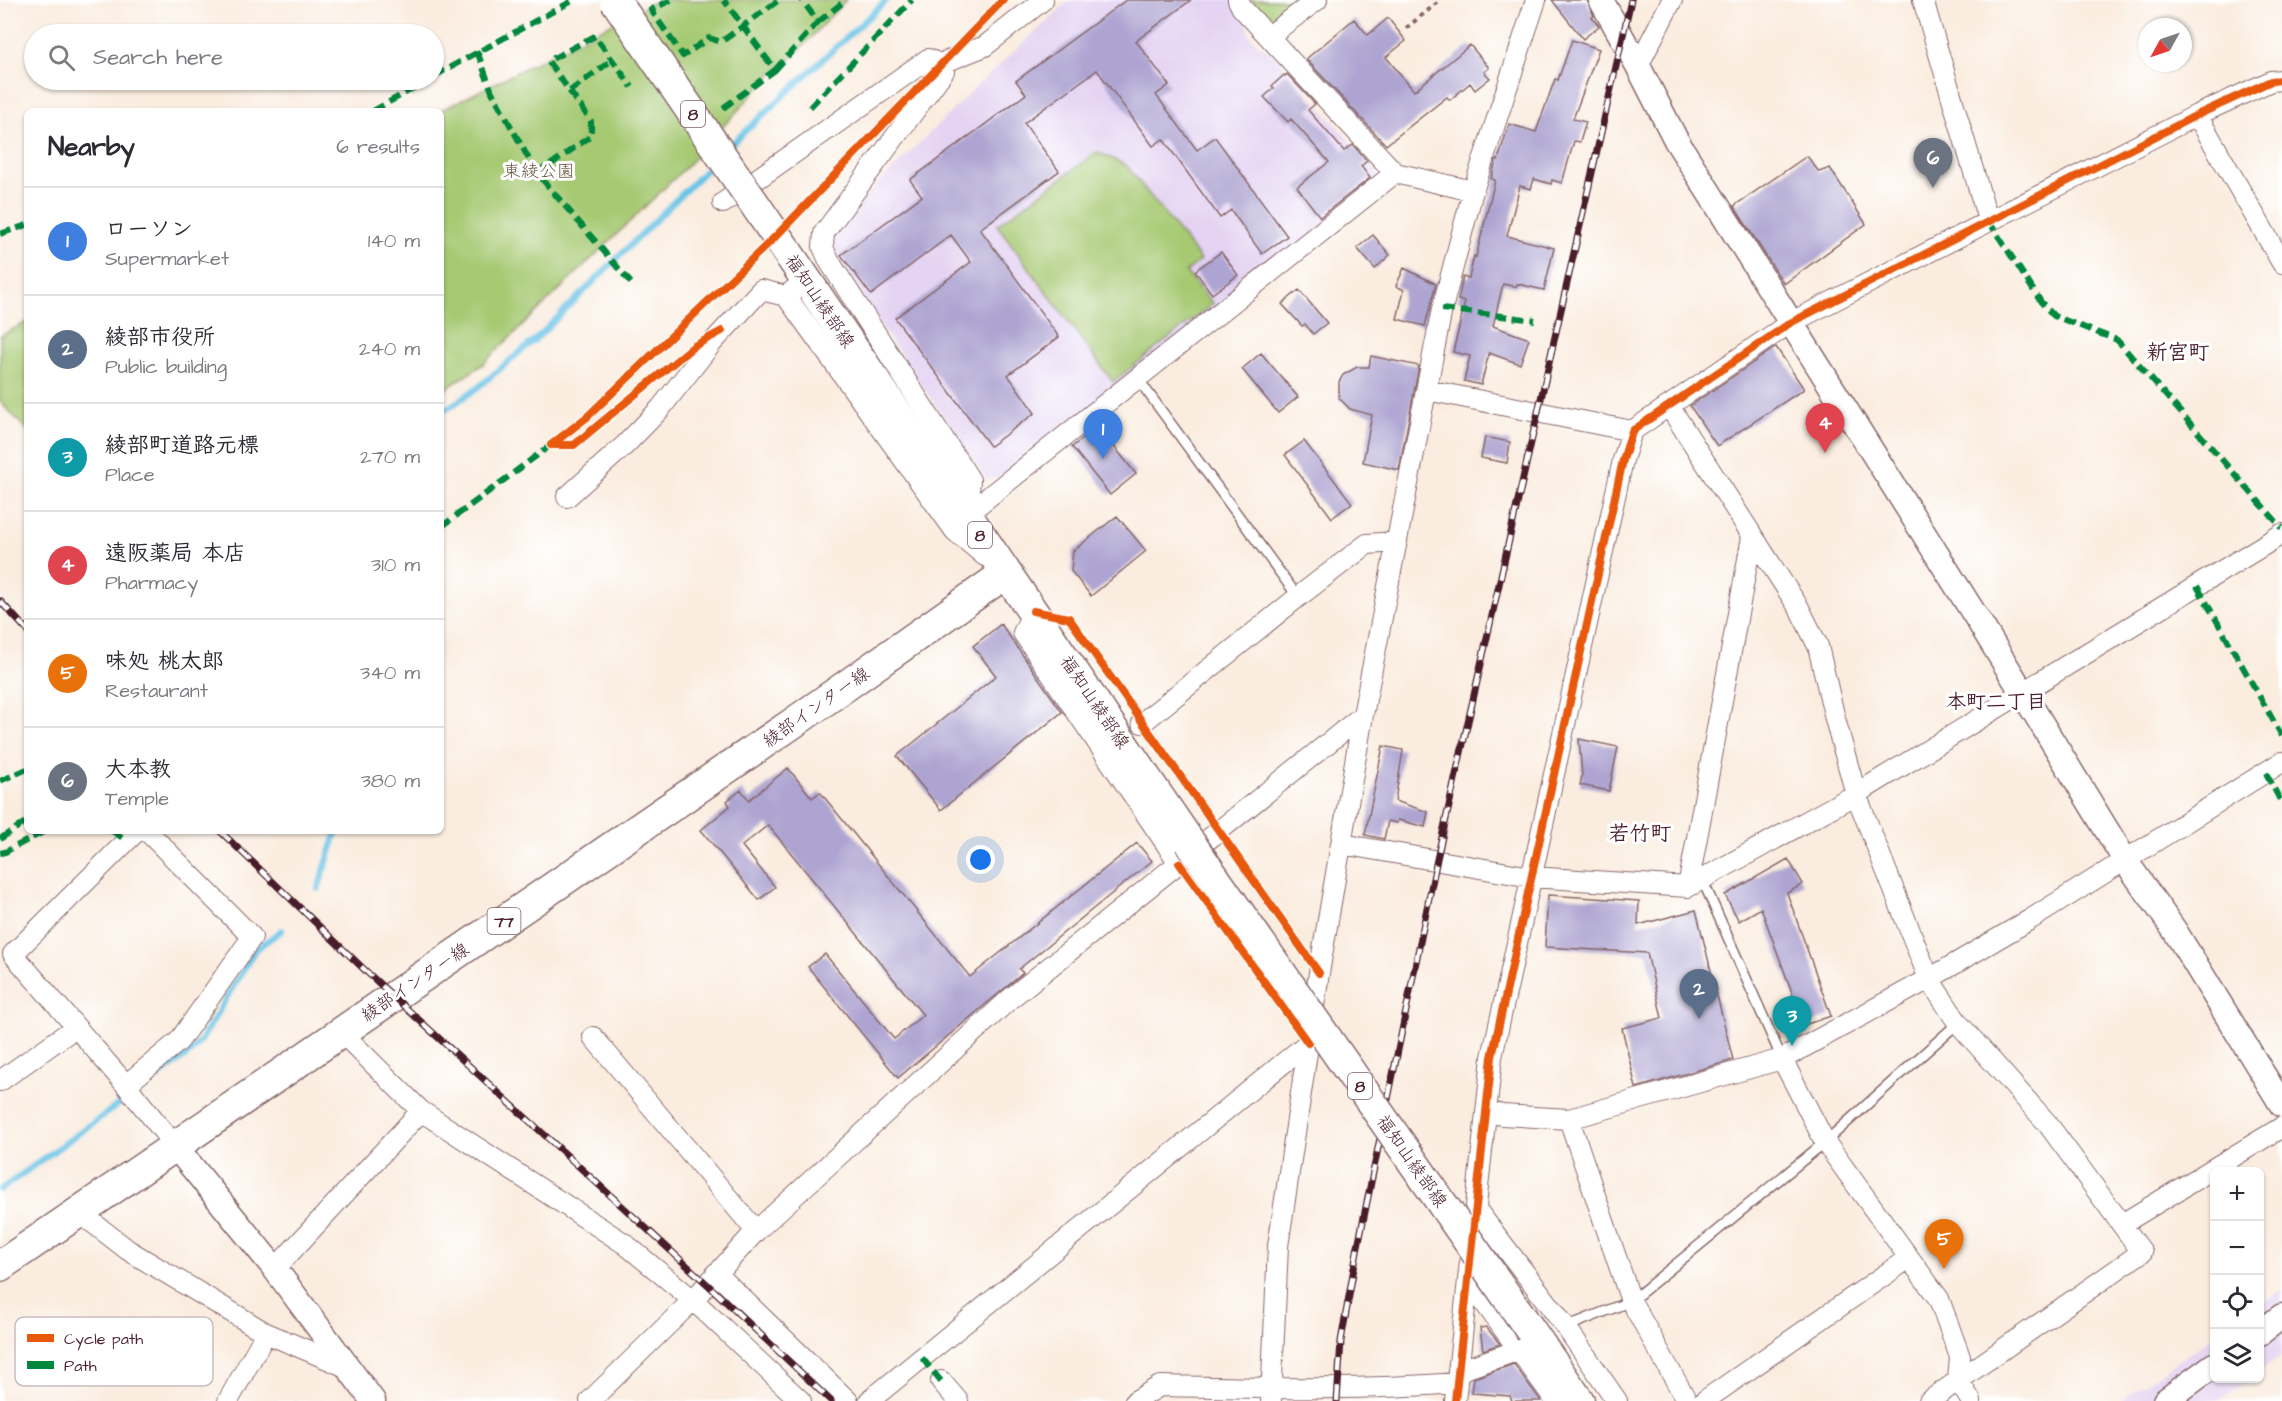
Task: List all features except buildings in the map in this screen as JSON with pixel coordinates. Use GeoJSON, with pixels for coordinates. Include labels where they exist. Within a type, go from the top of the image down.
{"type":"FeatureCollection","features":[{"type":"Feature","properties":{"kind":"main road","name":"福知山綾部線"},"geometry":{"type":"LineString","coordinates":[[615,0],[1033,611],[1184,852],[1525,1341],[1579,1401]]}},
{"type":"Feature","properties":{"kind":"main road","name":"綾部インター線"},"geometry":{"type":"LineString","coordinates":[[0,1266],[796,721],[1006,573]]}},
{"type":"Feature","properties":{"kind":"street"},"geometry":{"type":"LineString","coordinates":[[940,64],[985,46],[1043,0]]}},
{"type":"Feature","properties":{"kind":"street"},"geometry":{"type":"LineString","coordinates":[[1238,0],[1242,8],[1395,173],[1473,191]]}},
{"type":"Feature","properties":{"kind":"street"},"geometry":{"type":"LineString","coordinates":[[1269,36],[1317,0]]}},
{"type":"Feature","properties":{"kind":"street"},"geometry":{"type":"LineString","coordinates":[[1271,1395],[1278,1246],[1308,1043],[1364,715],[1442,309],[1473,191],[1536,0]]}},
{"type":"Feature","properties":{"kind":"street"},"geometry":{"type":"LineString","coordinates":[[1600,0],[1638,66],[1676,140],[1980,623],[2125,860],[2175,931],[2282,1105]]}},
{"type":"Feature","properties":{"kind":"street"},"geometry":{"type":"LineString","coordinates":[[1638,66],[1672,0]]}},
{"type":"Feature","properties":{"kind":"street"},"geometry":{"type":"LineString","coordinates":[[1923,0],[1988,220]]}},
{"type":"Feature","properties":{"kind":"street"},"geometry":{"type":"LineString","coordinates":[[723,203],[928,59],[940,64],[944,72],[824,233],[823,247],[826,263],[970,480],[967,514]]}},
{"type":"Feature","properties":{"kind":"street"},"geometry":{"type":"LineString","coordinates":[[1457,1385],[1492,1057],[1623,459],[1632,430],[1790,322],[2197,116],[2271,81],[2282,80]]}},
{"type":"Feature","properties":{"kind":"street"},"geometry":{"type":"LineString","coordinates":[[2197,116],[2282,263]]}},
{"type":"Feature","properties":{"kind":"street"},"geometry":{"type":"LineString","coordinates":[[967,514],[1395,173]]}},
{"type":"Feature","properties":{"kind":"street"},"geometry":{"type":"LineString","coordinates":[[567,497],[626,446],[660,409],[712,343],[761,290],[791,292],[955,531],[1006,573]]}},
{"type":"Feature","properties":{"kind":"street"},"geometry":{"type":"LineString","coordinates":[[1427,390],[1632,430]]}},
{"type":"Feature","properties":{"kind":"street"},"geometry":{"type":"LineString","coordinates":[[1669,406],[1799,608],[1818,646],[1856,794],[1929,979],[1958,1023],[2048,1123],[2142,1252],[1929,1401]]}},
{"type":"Feature","properties":{"kind":"street"},"geometry":{"type":"LineString","coordinates":[[1342,844],[1531,877],[1695,883],[1856,794],[2282,534]]}},
{"type":"Feature","properties":{"kind":"street"},"geometry":{"type":"LineString","coordinates":[[1695,883],[1752,537]]}},
{"type":"Feature","properties":{"kind":"street"},"geometry":{"type":"LineString","coordinates":[[1142,723],[1367,544],[1397,542]]}},
{"type":"Feature","properties":{"kind":"street"},"geometry":{"type":"LineString","coordinates":[[590,1401],[693,1300],[756,1231],[1011,998],[1184,852],[1364,715]]}},
{"type":"Feature","properties":{"kind":"street"},"geometry":{"type":"LineString","coordinates":[[1487,1111],[1502,1115],[1569,1119],[1782,1059],[2031,920],[2282,762]]}},
{"type":"Feature","properties":{"kind":"street"},"geometry":{"type":"LineString","coordinates":[[133,834],[7,949],[126,1085],[275,1269],[373,1401]]}},
{"type":"Feature","properties":{"kind":"street"},"geometry":{"type":"LineString","coordinates":[[126,1085],[179,1041],[252,938],[150,834]]}},
{"type":"Feature","properties":{"kind":"street"},"geometry":{"type":"LineString","coordinates":[[0,1081],[76,1027]]}},
{"type":"Feature","properties":{"kind":"street"},"geometry":{"type":"LineString","coordinates":[[341,1032],[421,1111],[626,1244],[693,1300],[801,1401]]}},
{"type":"Feature","properties":{"kind":"street"},"geometry":{"type":"LineString","coordinates":[[593,1037],[756,1231]]}},
{"type":"Feature","properties":{"kind":"street"},"geometry":{"type":"LineString","coordinates":[[869,1401],[1308,1043]]}},
{"type":"Feature","properties":{"kind":"street"},"geometry":{"type":"LineString","coordinates":[[1782,1059],[1825,1142],[1940,1299],[1960,1357],[1958,1380],[1971,1401]]}},
{"type":"Feature","properties":{"kind":"street"},"geometry":{"type":"LineString","coordinates":[[275,1269],[421,1111]]}},
{"type":"Feature","properties":{"kind":"street"},"geometry":{"type":"LineString","coordinates":[[1569,1119],[1631,1301],[1687,1401]]}},
{"type":"Feature","properties":{"kind":"street"},"geometry":{"type":"LineString","coordinates":[[2122,1224],[2282,1127]]}},
{"type":"Feature","properties":{"kind":"street"},"geometry":{"type":"LineString","coordinates":[[1476,1209],[1566,1327],[1617,1401]]}},
{"type":"Feature","properties":{"kind":"street"},"geometry":{"type":"LineString","coordinates":[[79,1212],[128,1250],[266,1333],[349,1368]]}},
{"type":"Feature","properties":{"kind":"street"},"geometry":{"type":"LineString","coordinates":[[1704,1401],[1909,1258]]}},
{"type":"Feature","properties":{"kind":"street"},"geometry":{"type":"LineString","coordinates":[[716,1273],[848,1401]]}},
{"type":"Feature","properties":{"kind":"street"},"geometry":{"type":"LineString","coordinates":[[1468,1280],[1525,1341],[1556,1401]]}},
{"type":"Feature","properties":{"kind":"street"},"geometry":{"type":"LineString","coordinates":[[2264,1330],[2282,1317]]}},
{"type":"Feature","properties":{"kind":"street"},"geometry":{"type":"LineString","coordinates":[[228,1401],[266,1333]]}},
{"type":"Feature","properties":{"kind":"street"},"geometry":{"type":"LineString","coordinates":[[1135,1401],[1160,1386],[1271,1395],[1457,1385],[1525,1341]]}},
{"type":"Feature","properties":{"kind":"street"},"geometry":{"type":"LineString","coordinates":[[2165,1401],[2210,1368]]}},
{"type":"Feature","properties":{"kind":"street"},"geometry":{"type":"LineString","coordinates":[[941,1381],[958,1401]]}},
{"type":"Feature","properties":{"kind":"lane"},"geometry":{"type":"LineString","coordinates":[[1138,379],[1298,597]]}},
{"type":"Feature","properties":{"kind":"lane"},"geometry":{"type":"LineString","coordinates":[[1695,883],[1782,1059]]}},
{"type":"Feature","properties":{"kind":"lane"},"geometry":{"type":"LineString","coordinates":[[1566,1327],[1631,1301],[1825,1142],[1958,1023]]}},
{"type":"Feature","properties":{"kind":"path"},"geometry":{"type":"LineString","coordinates":[[1406,27],[1441,0]]}},
{"type":"Feature","properties":{"kind":"shaded area"},"geometry":{"type":"Polygon","coordinates":[[[1070,0],[1233,0],[1248,23],[1248,33],[1258,45],[1271,51],[1377,172],[1377,184],[1001,477],[987,480],[872,314],[835,255],[835,233],[843,219],[981,82],[1070,0]]]}},
{"type":"Feature","properties":{"kind":"shaded area"},"geometry":{"type":"Polygon","coordinates":[[[2282,1289],[2282,1355],[2264,1368],[2264,1329],[2264,1302],[2282,1289]]]}},
{"type":"Feature","properties":{"kind":"shaded area"},"geometry":{"type":"Polygon","coordinates":[[[2210,1339],[2210,1383],[2244,1383],[2218,1401],[2120,1401],[2210,1339]]]}},
{"type":"Feature","properties":{"kind":"green space","name":"東綾公園"},"geometry":{"type":"Polygon","coordinates":[[[658,0],[846,0],[790,60],[775,70],[685,168],[482,365],[444,390],[444,109],[658,0]]]}},
{"type":"Feature","properties":{"kind":"green space"},"geometry":{"type":"Polygon","coordinates":[[[1250,0],[1296,0],[1271,18],[1250,0]]]}},
{"type":"Feature","properties":{"kind":"green space"},"geometry":{"type":"Polygon","coordinates":[[[1097,152],[1126,165],[1201,260],[1186,272],[1213,304],[1113,382],[997,225],[1097,152]]]}},
{"type":"Feature","properties":{"kind":"green space"},"geometry":{"type":"Polygon","coordinates":[[[24,324],[24,427],[0,402],[0,336],[24,324]]]}},
{"type":"Feature","properties":{"kind":"waterway"},"geometry":{"type":"LineString","coordinates":[[727,148],[887,0]]}},
{"type":"Feature","properties":{"kind":"waterway"},"geometry":{"type":"LineString","coordinates":[[444,411],[476,389],[538,337],[716,160]]}},
{"type":"Feature","properties":{"kind":"waterway"},"geometry":{"type":"LineString","coordinates":[[318,889],[336,834]]}},
{"type":"Feature","properties":{"kind":"waterway"},"geometry":{"type":"LineString","coordinates":[[145,1086],[190,1053],[202,1039],[255,950],[282,930]]}},
{"type":"Feature","properties":{"kind":"waterway"},"geometry":{"type":"LineString","coordinates":[[0,1190],[129,1097]]}},
{"type":"Feature","properties":{"kind":"railway"},"geometry":{"type":"LineString","coordinates":[[1337,1401],[1341,1341],[1357,1251],[1437,859],[1631,0]]}},
{"type":"Feature","properties":{"kind":"railway"},"geometry":{"type":"LineString","coordinates":[[0,601],[24,627]]}},
{"type":"Feature","properties":{"kind":"railway"},"geometry":{"type":"LineString","coordinates":[[223,834],[370,975],[831,1401]]}},
{"type":"Feature","properties":{"kind":"marked path"},"geometry":{"type":"LineString","coordinates":[[444,71],[574,0]]}},
{"type":"Feature","properties":{"kind":"marked path"},"geometry":{"type":"LineString","coordinates":[[671,0],[651,10],[683,56],[709,38],[721,42],[779,0]]}},
{"type":"Feature","properties":{"kind":"marked path"},"geometry":{"type":"LineString","coordinates":[[723,108],[775,70],[724,0]]}},
{"type":"Feature","properties":{"kind":"marked path"},"geometry":{"type":"LineString","coordinates":[[775,70],[818,22],[802,0]]}},
{"type":"Feature","properties":{"kind":"marked path"},"geometry":{"type":"LineString","coordinates":[[818,22],[846,0]]}},
{"type":"Feature","properties":{"kind":"marked path"},"geometry":{"type":"LineString","coordinates":[[810,107],[912,0]]}},
{"type":"Feature","properties":{"kind":"marked path"},"geometry":{"type":"LineString","coordinates":[[631,283],[536,172],[550,165],[591,136],[591,121],[548,61],[595,36],[632,87]]}},
{"type":"Feature","properties":{"kind":"marked path"},"geometry":{"type":"LineString","coordinates":[[477,51],[492,92],[536,172]]}},
{"type":"Feature","properties":{"kind":"marked path"},"geometry":{"type":"LineString","coordinates":[[570,91],[612,60]]}},
{"type":"Feature","properties":{"kind":"marked path"},"geometry":{"type":"LineString","coordinates":[[378,108],[410,90]]}},
{"type":"Feature","properties":{"kind":"marked path"},"geometry":{"type":"LineString","coordinates":[[1988,220],[2041,302],[2054,316],[2117,340],[2282,528]]}},
{"type":"Feature","properties":{"kind":"marked path"},"geometry":{"type":"LineString","coordinates":[[0,234],[24,226]]}},
{"type":"Feature","properties":{"kind":"marked path"},"geometry":{"type":"LineString","coordinates":[[1442,309],[1535,320]]}},
{"type":"Feature","properties":{"kind":"marked path"},"geometry":{"type":"LineString","coordinates":[[444,525],[555,442]]}},
{"type":"Feature","properties":{"kind":"marked path"},"geometry":{"type":"LineString","coordinates":[[2197,586],[2282,736]]}},
{"type":"Feature","properties":{"kind":"marked path"},"geometry":{"type":"LineString","coordinates":[[0,781],[24,770]]}},
{"type":"Feature","properties":{"kind":"marked path"},"geometry":{"type":"LineString","coordinates":[[2266,773],[2282,804]]}},
{"type":"Feature","properties":{"kind":"marked path"},"geometry":{"type":"LineString","coordinates":[[0,839],[24,823]]}},
{"type":"Feature","properties":{"kind":"marked path"},"geometry":{"type":"LineString","coordinates":[[0,853],[39,834]]}},
{"type":"Feature","properties":{"kind":"marked path"},"geometry":{"type":"LineString","coordinates":[[117,834],[126,840]]}},
{"type":"Feature","properties":{"kind":"marked path"},"geometry":{"type":"LineString","coordinates":[[922,1358],[941,1381]]}},
{"type":"Feature","properties":{"kind":"cycle path"},"geometry":{"type":"LineString","coordinates":[[551,445],[587,417],[776,236],[1003,0]]}},
{"type":"Feature","properties":{"kind":"cycle path"},"geometry":{"type":"LineString","coordinates":[[1455,1401],[1492,1057],[1623,460],[1632,431],[1790,323],[2197,115],[2271,81],[2282,80]]}},
{"type":"Feature","properties":{"kind":"cycle path"},"geometry":{"type":"LineString","coordinates":[[551,445],[574,445],[694,346],[722,331]]}},
{"type":"Feature","properties":{"kind":"cycle path"},"geometry":{"type":"LineString","coordinates":[[1033,611],[1069,618],[1319,973]]}},
{"type":"Feature","properties":{"kind":"cycle path"},"geometry":{"type":"LineString","coordinates":[[1179,863],[1308,1043]]}},
{"type":"Feature","properties":{"kind":"place","name":"大本教"},"geometry":{"type":"Point","coordinates":[1933,188]}},
{"type":"Feature","properties":{"kind":"place","name":"遠阪薬局 本店"},"geometry":{"type":"Point","coordinates":[1825,453]}},
{"type":"Feature","properties":{"kind":"place","name":"ローソン"},"geometry":{"type":"Point","coordinates":[1103,459]}},
{"type":"Feature","properties":{"kind":"place","name":"綾部市役所"},"geometry":{"type":"Point","coordinates":[1699,1019]}},
{"type":"Feature","properties":{"kind":"place","name":"綾部町道路元標"},"geometry":{"type":"Point","coordinates":[1792,1046]}},
{"type":"Feature","properties":{"kind":"place","name":"味処 桃太郎"},"geometry":{"type":"Point","coordinates":[1944,1269]}},
{"type":"Feature","properties":{"kind":"district","name":"新宮町"},"geometry":{"type":"Point","coordinates":[2178,352]}},
{"type":"Feature","properties":{"kind":"district","name":"本町二丁目"},"geometry":{"type":"Point","coordinates":[1996,701]}},
{"type":"Feature","properties":{"kind":"district","name":"若竹町"},"geometry":{"type":"Point","coordinates":[1640,833]}}]}
